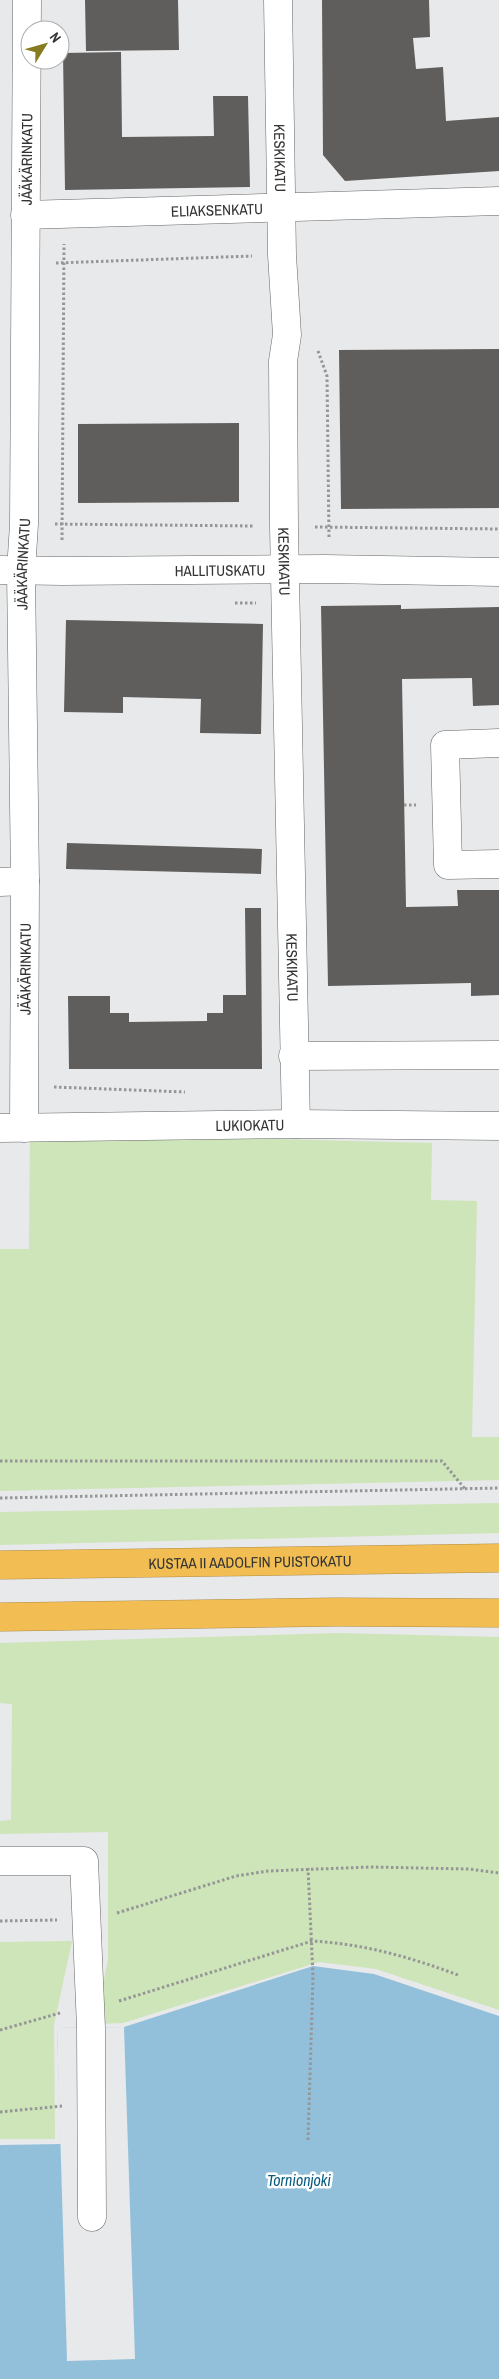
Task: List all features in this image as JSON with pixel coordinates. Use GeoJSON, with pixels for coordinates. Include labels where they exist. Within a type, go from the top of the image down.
{"type":"FeatureCollection","features":[{"type":"Feature","properties":{"kind":"highway","name":"KUSTAA II AADOLFIN PUISTOKATU"},"geometry":{"type":"LineString","coordinates":[[0,1566],[499,1558]]}},
{"type":"Feature","properties":{"kind":"highway"},"geometry":{"type":"LineString","coordinates":[[0,1617],[336,1612],[499,1613]]}},
{"type":"Feature","properties":{"kind":"street","name":"JÄÄKÄRINKATU"},"geometry":{"type":"LineString","coordinates":[[12,1128],[24,1086],[12,881],[11,570],[24,524],[27,0]]}},
{"type":"Feature","properties":{"kind":"street","name":"KESKIKATU"},"geometry":{"type":"LineString","coordinates":[[278,0],[282,254],[287,335],[283,361],[293,1056],[296,1124]]}},
{"type":"Feature","properties":{"kind":"street","name":"ELIAKSENKATU"},"geometry":{"type":"LineString","coordinates":[[25,215],[499,201]]}},
{"type":"Feature","properties":{"kind":"street","name":"HALLITUSKATU"},"geometry":{"type":"LineString","coordinates":[[11,570],[328,569],[499,572]]}},
{"type":"Feature","properties":{"kind":"street"},"geometry":{"type":"LineString","coordinates":[[499,743],[444,745],[448,865],[499,864]]}},
{"type":"Feature","properties":{"kind":"street"},"geometry":{"type":"LineString","coordinates":[[293,1056],[499,1054]]}},
{"type":"Feature","properties":{"kind":"street","name":"LUKIOKATU"},"geometry":{"type":"LineString","coordinates":[[12,1128],[296,1124],[499,1126]]}},
{"type":"Feature","properties":{"kind":"street"},"geometry":{"type":"LineString","coordinates":[[0,1861],[84,1861],[90,2004],[92,2217]]}},
{"type":"Feature","properties":{"kind":"path"},"geometry":{"type":"LineString","coordinates":[[62,571],[64,214]]}},
{"type":"Feature","properties":{"kind":"path"},"geometry":{"type":"LineString","coordinates":[[25,264],[282,254]]}},
{"type":"Feature","properties":{"kind":"path"},"geometry":{"type":"LineString","coordinates":[[315,343],[327,376],[328,569]]}},
{"type":"Feature","properties":{"kind":"path"},"geometry":{"type":"LineString","coordinates":[[24,1086],[188,1092]]}},
{"type":"Feature","properties":{"kind":"path"},"geometry":{"type":"LineString","coordinates":[[0,1461],[442,1461],[465,1489]]}},
{"type":"Feature","properties":{"kind":"path"},"geometry":{"type":"LineString","coordinates":[[0,1498],[499,1488]]}},
{"type":"Feature","properties":{"kind":"path"},"geometry":{"type":"LineString","coordinates":[[308,1868],[313,1976],[308,2140]]}},
{"type":"Feature","properties":{"kind":"path"},"geometry":{"type":"LineString","coordinates":[[0,1921],[86,1920],[123,1912],[236,1876],[308,1868],[469,1869],[499,1873]]}},
{"type":"Feature","properties":{"kind":"path"},"geometry":{"type":"LineString","coordinates":[[0,2030],[90,2004],[124,2000],[312,1942],[342,1943],[370,1948],[408,1957],[458,1975]]}},
{"type":"Feature","properties":{"kind":"path"},"geometry":{"type":"LineString","coordinates":[[0,2112],[92,2102]]}},
{"type":"Feature","properties":{"kind":"green space"},"geometry":{"type":"Polygon","coordinates":[[[30,1133],[432,1143],[431,1200],[477,1201],[472,1437],[499,1437],[499,1480],[0,1491],[0,1249],[29,1249],[30,1133]]]}},
{"type":"Feature","properties":{"kind":"green space"},"geometry":{"type":"Polygon","coordinates":[[[499,1503],[499,1533],[0,1545],[0,1512],[499,1503]]]}},
{"type":"Feature","properties":{"kind":"green space"},"geometry":{"type":"Polygon","coordinates":[[[337,1633],[499,1637],[499,2010],[376,1969],[319,1962],[123,2023],[95,2024],[108,1960],[108,1832],[0,1834],[0,1821],[11,1820],[12,1704],[0,1703],[0,1643],[337,1633]]]}},
{"type":"Feature","properties":{"kind":"green space"},"geometry":{"type":"Polygon","coordinates":[[[72,1941],[54,2025],[55,2139],[0,2139],[0,1942],[72,1941]]]}},
{"type":"Feature","properties":{"kind":"water","name":"Tornionjoki"},"geometry":{"type":"Polygon","coordinates":[[[313,1966],[374,1974],[499,2016],[499,2379],[0,2379],[0,2145],[61,2144],[57,2028],[124,2027],[313,1966]]]}},
{"type":"Feature","properties":{"kind":"pier"},"geometry":{"type":"Polygon","coordinates":[[[124,2027],[135,2359],[67,2361],[57,2028],[124,2027]]]}},
{"type":"Feature","properties":{"kind":"building"},"geometry":{"type":"Polygon","coordinates":[[[85,0],[178,0],[179,50],[86,51],[85,0]]]}},
{"type":"Feature","properties":{"kind":"building"},"geometry":{"type":"Polygon","coordinates":[[[322,0],[429,0],[430,37],[413,38],[416,69],[443,67],[446,121],[499,117],[499,171],[345,181],[323,155],[322,0]]]}},
{"type":"Feature","properties":{"kind":"building"},"geometry":{"type":"Polygon","coordinates":[[[121,52],[122,137],[214,136],[213,96],[248,96],[250,187],[65,190],[63,70],[70,70],[70,53],[121,52]]]}},
{"type":"Feature","properties":{"kind":"building"},"geometry":{"type":"Polygon","coordinates":[[[499,349],[499,508],[341,509],[339,350],[499,349]]]}},
{"type":"Feature","properties":{"kind":"building"},"geometry":{"type":"Polygon","coordinates":[[[239,423],[239,502],[78,503],[78,424],[239,423]]]}},
{"type":"Feature","properties":{"kind":"building"},"geometry":{"type":"Polygon","coordinates":[[[401,605],[401,609],[499,607],[499,705],[473,706],[472,678],[402,679],[406,907],[458,906],[457,890],[499,890],[499,995],[471,996],[471,983],[328,986],[321,606],[401,605]]]}},
{"type":"Feature","properties":{"kind":"building"},"geometry":{"type":"Polygon","coordinates":[[[66,620],[263,624],[261,734],[200,733],[201,699],[123,697],[123,713],[64,712],[66,620]]]}},
{"type":"Feature","properties":{"kind":"building"},"geometry":{"type":"Polygon","coordinates":[[[67,843],[262,849],[261,874],[66,869],[67,843]]]}},
{"type":"Feature","properties":{"kind":"building"},"geometry":{"type":"Polygon","coordinates":[[[245,908],[261,908],[262,1069],[69,1069],[68,996],[110,996],[110,1013],[129,1013],[129,1022],[207,1021],[207,1013],[223,1013],[223,995],[246,995],[245,908]]]}}]}
